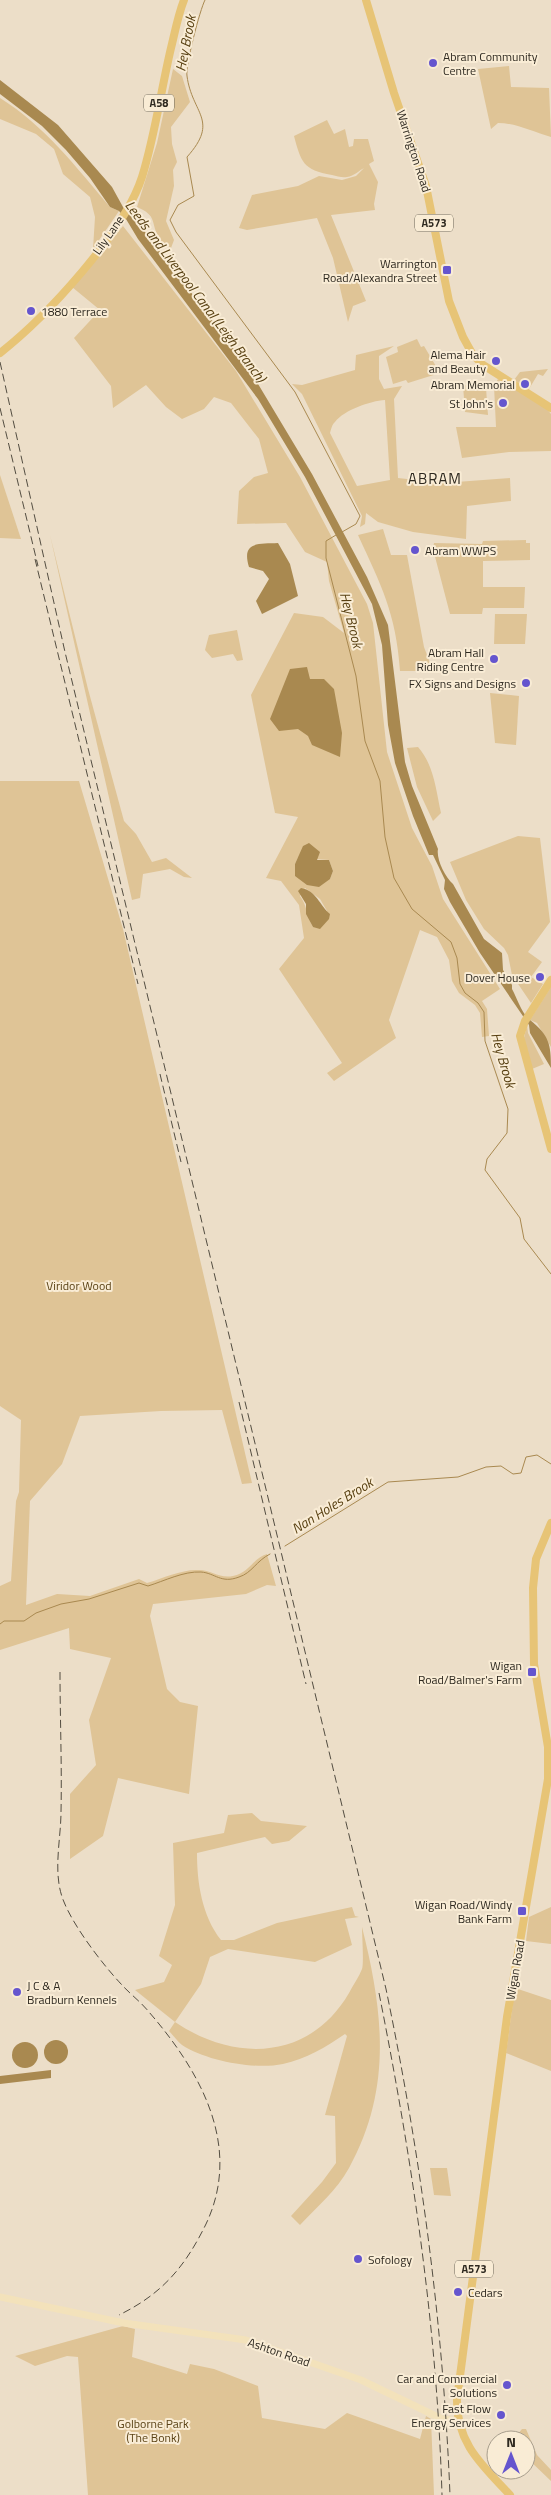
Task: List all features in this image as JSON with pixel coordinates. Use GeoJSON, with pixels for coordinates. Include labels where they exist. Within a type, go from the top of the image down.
{"type":"FeatureCollection","features":[{"type":"Feature","properties":{"kind":"main road","name":"Lily Lane"},"geometry":{"type":"LineString","coordinates":[[3,351],[45,313],[70,285],[129,204],[145,166],[184,0]]}},
{"type":"Feature","properties":{"kind":"main road","name":"Warrington Road"},"geometry":{"type":"LineString","coordinates":[[366,0],[391,84],[426,186],[449,301],[462,337],[473,355],[484,365],[551,408]]}},
{"type":"Feature","properties":{"kind":"main road"},"geometry":{"type":"LineString","coordinates":[[551,980],[526,1018],[520,1033],[521,1044],[551,1149]]}},
{"type":"Feature","properties":{"kind":"main road","name":"Wigan Road"},"geometry":{"type":"LineString","coordinates":[[458,2421],[457,2399],[497,2083],[549,1773],[548,1747],[534,1664],[532,1588],[537,1555],[551,1523]]}},
{"type":"Feature","properties":{"kind":"main road","name":"Ashton Road"},"geometry":{"type":"LineString","coordinates":[[0,2297],[95,2318],[256,2343],[382,2389],[437,2417],[449,2421],[458,2421]]}},
{"type":"Feature","properties":{"kind":"main road","name":"A573"},"geometry":{"type":"LineString","coordinates":[[458,2421],[461,2432],[473,2453],[510,2495]]}},
{"type":"Feature","properties":{"kind":"green space"},"geometry":{"type":"Polygon","coordinates":[[[509,66],[511,87],[549,88],[551,137],[505,123],[498,123],[491,129],[478,69],[509,66]]]}},
{"type":"Feature","properties":{"kind":"green space"},"geometry":{"type":"Polygon","coordinates":[[[173,69],[182,76],[190,102],[171,127],[172,144],[177,162],[173,170],[174,186],[166,221],[174,240],[171,248],[160,239],[153,220],[148,213],[137,207],[157,143],[173,69]]]}},
{"type":"Feature","properties":{"kind":"green space"},"geometry":{"type":"Polygon","coordinates":[[[0,98],[46,134],[110,207],[119,211],[93,249],[95,217],[90,197],[63,174],[54,149],[36,134],[0,119],[0,98]]]}},
{"type":"Feature","properties":{"kind":"green space"},"geometry":{"type":"Polygon","coordinates":[[[327,120],[334,134],[345,129],[349,147],[353,146],[354,139],[368,139],[374,161],[369,164],[378,182],[374,204],[375,210],[331,215],[366,301],[353,306],[348,322],[333,258],[317,218],[247,230],[239,228],[252,195],[298,186],[319,176],[342,180],[356,176],[364,168],[352,175],[343,177],[315,170],[309,167],[301,158],[294,136],[327,120]]]}},
{"type":"Feature","properties":{"kind":"green space"},"geometry":{"type":"Polygon","coordinates":[[[123,226],[236,371],[300,477],[367,604],[373,623],[387,752],[412,828],[432,866],[443,899],[500,989],[482,1001],[487,1009],[489,1036],[482,1037],[480,1013],[475,1005],[459,993],[452,981],[449,960],[437,937],[420,930],[389,1020],[396,1038],[334,1081],[327,1073],[342,1063],[279,969],[304,938],[299,905],[281,881],[266,878],[298,817],[275,813],[251,695],[294,613],[323,617],[344,633],[329,581],[327,562],[305,552],[286,523],[237,524],[239,491],[254,477],[268,473],[259,439],[231,403],[214,397],[204,409],[182,419],[166,407],[146,385],[113,408],[111,386],[74,338],[100,310],[72,287],[123,226]],[[298,858],[295,864],[295,876],[330,879],[333,871],[329,860],[298,858]],[[305,888],[300,896],[313,927],[327,911],[320,899],[305,888]]]}},
{"type":"Feature","properties":{"kind":"green space"},"geometry":{"type":"Polygon","coordinates":[[[417,339],[421,347],[424,346],[440,373],[408,383],[406,380],[393,384],[386,357],[398,352],[397,347],[417,339]]]}},
{"type":"Feature","properties":{"kind":"green space"},"geometry":{"type":"Polygon","coordinates":[[[394,346],[379,356],[379,379],[384,389],[402,386],[394,399],[398,478],[443,483],[510,478],[511,501],[467,506],[466,539],[413,532],[378,522],[366,513],[365,524],[360,527],[362,516],[302,394],[292,384],[302,385],[355,370],[356,355],[394,346]],[[385,400],[372,402],[344,414],[333,424],[330,433],[357,486],[390,480],[385,400]]]}},
{"type":"Feature","properties":{"kind":"green space"},"geometry":{"type":"Polygon","coordinates":[[[548,369],[543,376],[538,374],[529,389],[514,380],[520,372],[548,369]]]}},
{"type":"Feature","properties":{"kind":"green space"},"geometry":{"type":"Polygon","coordinates":[[[498,379],[546,408],[551,414],[551,451],[509,452],[462,458],[456,427],[496,427],[494,386],[498,379]]]}},
{"type":"Feature","properties":{"kind":"green space"},"geometry":{"type":"Polygon","coordinates":[[[463,385],[486,388],[488,415],[465,412],[463,385]]]}},
{"type":"Feature","properties":{"kind":"green space"},"geometry":{"type":"Polygon","coordinates":[[[0,475],[21,539],[0,538],[0,475]]]}},
{"type":"Feature","properties":{"kind":"green space"},"geometry":{"type":"Polygon","coordinates":[[[383,529],[391,555],[407,555],[424,647],[433,671],[400,671],[391,616],[380,585],[358,535],[383,529]]]}},
{"type":"Feature","properties":{"kind":"green space"},"geometry":{"type":"Polygon","coordinates":[[[50,535],[88,689],[124,821],[136,834],[152,862],[166,858],[192,878],[184,877],[170,869],[143,874],[140,898],[132,900],[50,535]]]}},
{"type":"Feature","properties":{"kind":"green space"},"geometry":{"type":"Polygon","coordinates":[[[526,540],[526,543],[530,543],[530,560],[483,561],[483,587],[525,587],[524,608],[483,608],[482,614],[450,614],[433,549],[434,543],[482,544],[483,541],[526,540]]]}},
{"type":"Feature","properties":{"kind":"green space"},"geometry":{"type":"Polygon","coordinates":[[[495,614],[527,614],[525,644],[494,644],[495,614]]]}},
{"type":"Feature","properties":{"kind":"green space"},"geometry":{"type":"Polygon","coordinates":[[[237,630],[243,660],[237,661],[233,654],[212,658],[205,650],[209,635],[237,630]]]}},
{"type":"Feature","properties":{"kind":"green space"},"geometry":{"type":"Polygon","coordinates":[[[490,693],[519,696],[516,745],[495,743],[490,693]]]}},
{"type":"Feature","properties":{"kind":"green space"},"geometry":{"type":"Polygon","coordinates":[[[418,747],[428,762],[438,796],[441,813],[433,821],[417,787],[407,748],[418,747]]]}},
{"type":"Feature","properties":{"kind":"green space","name":"Viridor Wood"},"geometry":{"type":"Polygon","coordinates":[[[0,781],[79,781],[123,929],[252,1483],[242,1484],[222,1410],[161,1411],[80,1416],[62,1464],[30,1501],[26,1605],[57,1594],[90,1596],[139,1579],[147,1583],[173,1574],[193,1570],[203,1570],[228,1577],[233,1576],[243,1572],[267,1554],[276,1586],[267,1585],[246,1594],[153,1604],[150,1616],[167,1689],[180,1702],[198,1706],[189,1794],[118,1778],[103,1836],[70,1859],[70,1794],[96,1765],[89,1720],[111,1658],[70,1649],[69,1628],[0,1650],[0,1586],[11,1581],[16,1501],[19,1492],[21,1420],[0,1406],[0,781]]]}},
{"type":"Feature","properties":{"kind":"green space"},"geometry":{"type":"Polygon","coordinates":[[[518,836],[540,838],[550,922],[528,952],[542,962],[531,977],[543,984],[531,1003],[512,975],[508,955],[504,948],[484,929],[466,900],[450,862],[518,836]]]}},
{"type":"Feature","properties":{"kind":"green space"},"geometry":{"type":"Polygon","coordinates":[[[551,987],[551,1047],[537,1023],[530,1020],[551,987]]]}},
{"type":"Feature","properties":{"kind":"green space"},"geometry":{"type":"Polygon","coordinates":[[[527,1025],[528,1033],[544,1064],[532,1069],[524,1038],[527,1025]]]}},
{"type":"Feature","properties":{"kind":"green space"},"geometry":{"type":"Polygon","coordinates":[[[252,1813],[261,1821],[307,1826],[289,1841],[272,1844],[265,1837],[197,1853],[198,1876],[205,1910],[221,1940],[234,1940],[277,1923],[352,1907],[355,1916],[359,1917],[345,1919],[352,1945],[315,1962],[228,1949],[210,1957],[201,1984],[175,2022],[135,1990],[164,1982],[172,1965],[159,1956],[175,1905],[173,1843],[224,1833],[228,1815],[252,1813]]]}},
{"type":"Feature","properties":{"kind":"green space"},"geometry":{"type":"Polygon","coordinates":[[[551,1907],[551,1944],[526,1941],[529,1917],[551,1907]]]}},
{"type":"Feature","properties":{"kind":"green space"},"geometry":{"type":"Polygon","coordinates":[[[362,1927],[375,1989],[379,2019],[378,2079],[373,2108],[363,2138],[349,2168],[339,2184],[300,2225],[291,2216],[322,2182],[336,2163],[335,2116],[325,2115],[347,2036],[345,2034],[316,2052],[291,2062],[271,2066],[245,2065],[204,2056],[182,2045],[169,2031],[175,2022],[198,2035],[222,2044],[247,2049],[270,2048],[293,2042],[314,2032],[333,2015],[349,1993],[362,1969],[362,1927]]]}},
{"type":"Feature","properties":{"kind":"green space"},"geometry":{"type":"Polygon","coordinates":[[[515,1988],[551,2000],[551,2071],[506,2053],[515,1988]]]}},
{"type":"Feature","properties":{"kind":"green space"},"geometry":{"type":"Polygon","coordinates":[[[430,2168],[447,2168],[451,2196],[434,2195],[430,2168]]]}},
{"type":"Feature","properties":{"kind":"green space","name":"Golborne Park (The Bonk)"},"geometry":{"type":"Polygon","coordinates":[[[123,2326],[135,2329],[132,2357],[187,2374],[190,2364],[214,2369],[258,2386],[262,2418],[325,2429],[347,2413],[420,2439],[426,2416],[431,2419],[434,2495],[88,2495],[78,2357],[67,2356],[35,2366],[15,2356],[123,2326]]]}},
{"type":"Feature","properties":{"kind":"green space"},"geometry":{"type":"Polygon","coordinates":[[[536,2453],[551,2470],[551,2481],[536,2467],[536,2453]]]}},
{"type":"Feature","properties":{"kind":"shaded area","name":"Leeds and Liverpool Canal (Leigh Branch)"},"geometry":{"type":"Polygon","coordinates":[[[0,80],[58,125],[112,187],[123,207],[146,233],[249,369],[312,474],[367,577],[388,625],[405,762],[412,786],[438,849],[438,858],[442,868],[484,939],[502,953],[503,970],[512,985],[522,1010],[541,1030],[548,1041],[551,1068],[530,1033],[529,1025],[480,953],[450,902],[444,889],[445,880],[433,855],[429,855],[395,763],[388,725],[382,645],[372,604],[305,477],[258,399],[138,239],[126,219],[119,211],[110,207],[90,178],[42,126],[0,94],[0,80]]]}},
{"type":"Feature","properties":{"kind":"shaded area"},"geometry":{"type":"Polygon","coordinates":[[[278,543],[290,564],[298,596],[262,614],[256,601],[269,579],[263,571],[249,567],[247,552],[258,544],[278,543]]]}},
{"type":"Feature","properties":{"kind":"shaded area"},"geometry":{"type":"Polygon","coordinates":[[[307,667],[310,679],[324,679],[334,689],[342,733],[340,757],[312,745],[308,736],[298,729],[279,731],[270,719],[290,669],[307,667]]]}},
{"type":"Feature","properties":{"kind":"shaded area"},"geometry":{"type":"Polygon","coordinates":[[[309,843],[320,852],[317,860],[329,860],[333,871],[330,879],[319,887],[307,885],[295,876],[295,864],[303,846],[309,843]]]}},
{"type":"Feature","properties":{"kind":"shaded area"},"geometry":{"type":"Polygon","coordinates":[[[301,888],[311,892],[330,914],[329,919],[320,929],[313,927],[306,914],[306,904],[298,891],[301,888]]]}},
{"type":"Feature","properties":{"kind":"shaded area"},"geometry":{"type":"Polygon","coordinates":[[[56,2040],[61,2041],[67,2047],[67,2057],[61,2063],[56,2064],[51,2063],[45,2057],[44,2052],[45,2047],[51,2041],[56,2040]]]}},
{"type":"Feature","properties":{"kind":"shaded area"},"geometry":{"type":"Polygon","coordinates":[[[25,2042],[34,2046],[38,2055],[34,2064],[25,2068],[16,2064],[12,2055],[16,2046],[25,2042]]]}},
{"type":"Feature","properties":{"kind":"shaded area"},"geometry":{"type":"Polygon","coordinates":[[[51,2070],[51,2078],[0,2084],[0,2076],[51,2070]]]}},
{"type":"Feature","properties":{"kind":"waterway","name":"Hey Brook"},"geometry":{"type":"LineString","coordinates":[[205,0],[193,38],[187,71],[190,89],[203,125],[202,134],[187,157],[194,196],[178,205],[170,220],[176,232],[295,392],[360,516],[356,524],[342,532]]}},
{"type":"Feature","properties":{"kind":"waterway","name":"Hey Brook"},"geometry":{"type":"LineString","coordinates":[[336,535],[326,541],[326,558],[356,676],[365,741],[380,781],[385,837],[394,878],[412,909],[451,942],[457,958],[460,984],[465,993],[478,1003],[484,1012],[485,1041],[508,1109],[507,1133],[487,1159],[485,1170],[520,1218],[524,1239],[551,1274]]}},
{"type":"Feature","properties":{"kind":"waterway","name":"Nan Holes Brook"},"geometry":{"type":"LineString","coordinates":[[285,1546],[388,1482],[458,1477],[486,1467],[501,1466],[513,1474],[521,1473],[526,1457],[537,1455],[551,1464]]}},
{"type":"Feature","properties":{"kind":"waterway","name":"Nan Holes Brook"},"geometry":{"type":"LineString","coordinates":[[0,1624],[4,1621],[24,1621],[36,1613],[61,1604],[89,1599],[139,1583],[148,1586],[188,1573],[201,1572],[223,1579],[233,1579],[247,1573],[270,1554]]}},
{"type":"Feature","properties":{"kind":"railway"},"geometry":{"type":"LineString","coordinates":[[0,362],[65,652],[386,1989],[410,2115],[436,2303],[447,2431],[450,2495]]}},
{"type":"Feature","properties":{"kind":"railway"},"geometry":{"type":"LineString","coordinates":[[0,408],[38,566]]}},
{"type":"Feature","properties":{"kind":"railway"},"geometry":{"type":"LineString","coordinates":[[35,559],[138,984]]}},
{"type":"Feature","properties":{"kind":"railway"},"geometry":{"type":"LineString","coordinates":[[160,1074],[181,1162]]}},
{"type":"Feature","properties":{"kind":"railway"},"geometry":{"type":"LineString","coordinates":[[239,1402],[306,1684]]}},
{"type":"Feature","properties":{"kind":"railway"},"geometry":{"type":"LineString","coordinates":[[60,1672],[61,1823],[58,1857],[60,1891],[75,1923],[98,1957],[149,2012],[185,2059],[199,2084],[218,2138],[220,2166],[216,2195],[206,2224],[198,2239],[171,2278],[148,2298],[119,2315]]}},
{"type":"Feature","properties":{"kind":"railway"},"geometry":{"type":"LineString","coordinates":[[379,1993],[412,2180],[429,2306],[435,2369],[442,2495]]}},
{"type":"Feature","properties":{"kind":"place","name":"Abram Community Centre"},"geometry":{"type":"Point","coordinates":[433,63]}},
{"type":"Feature","properties":{"kind":"place","name":"Warrington Road/Alexandra Street"},"geometry":{"type":"Point","coordinates":[447,270]}},
{"type":"Feature","properties":{"kind":"place","name":"1880 Terrace"},"geometry":{"type":"Point","coordinates":[31,311]}},
{"type":"Feature","properties":{"kind":"place","name":"Alema Hair and Beauty"},"geometry":{"type":"Point","coordinates":[496,361]}},
{"type":"Feature","properties":{"kind":"place","name":"Abram Memorial"},"geometry":{"type":"Point","coordinates":[525,384]}},
{"type":"Feature","properties":{"kind":"place","name":"St John's"},"geometry":{"type":"Point","coordinates":[503,403]}},
{"type":"Feature","properties":{"kind":"place","name":"Abram WWPS"},"geometry":{"type":"Point","coordinates":[415,550]}},
{"type":"Feature","properties":{"kind":"place","name":"Abram Hall Riding Centre"},"geometry":{"type":"Point","coordinates":[494,659]}},
{"type":"Feature","properties":{"kind":"place","name":"FX Signs and Designs"},"geometry":{"type":"Point","coordinates":[526,683]}},
{"type":"Feature","properties":{"kind":"place","name":"Dover House"},"geometry":{"type":"Point","coordinates":[540,977]}},
{"type":"Feature","properties":{"kind":"place","name":"Wigan Road/Balmer's Farm"},"geometry":{"type":"Point","coordinates":[532,1672]}},
{"type":"Feature","properties":{"kind":"place","name":"Wigan Road/Windy Bank Farm"},"geometry":{"type":"Point","coordinates":[522,1911]}},
{"type":"Feature","properties":{"kind":"place","name":"J C & A Bradburn Kennels"},"geometry":{"type":"Point","coordinates":[17,1992]}},
{"type":"Feature","properties":{"kind":"place","name":"Sofology"},"geometry":{"type":"Point","coordinates":[358,2259]}},
{"type":"Feature","properties":{"kind":"place","name":"Cedars"},"geometry":{"type":"Point","coordinates":[458,2292]}},
{"type":"Feature","properties":{"kind":"place","name":"Car and Commercial Solutions"},"geometry":{"type":"Point","coordinates":[507,2385]}},
{"type":"Feature","properties":{"kind":"place","name":"Fast Flow Energy Services"},"geometry":{"type":"Point","coordinates":[501,2415]}},
{"type":"Feature","properties":{"kind":"district","name":"ABRAM"},"geometry":{"type":"Point","coordinates":[435,478]}}]}
